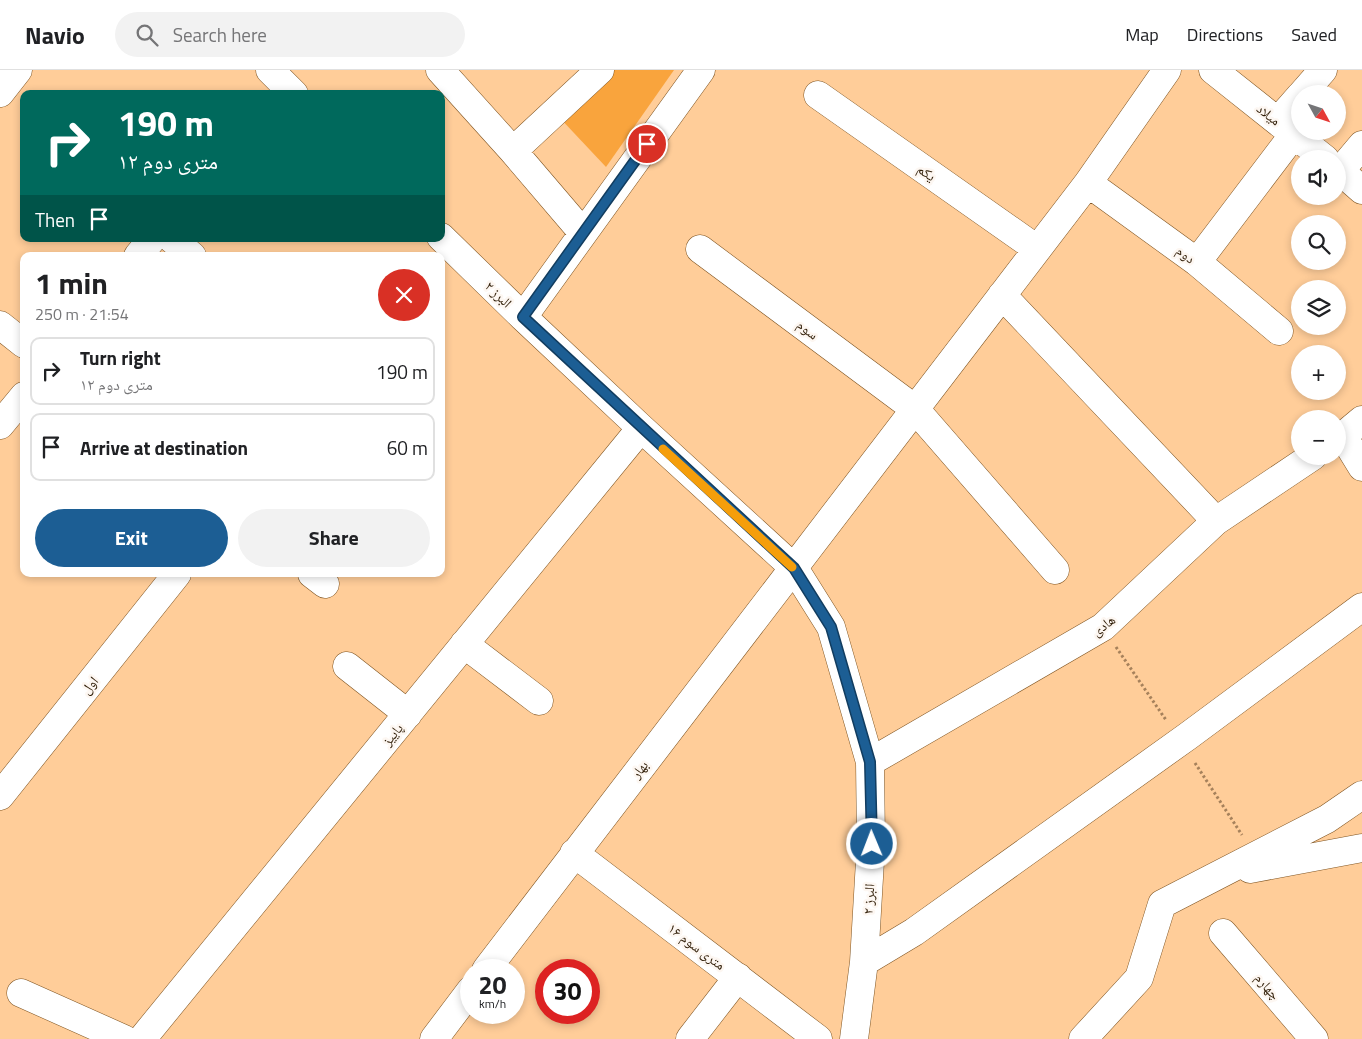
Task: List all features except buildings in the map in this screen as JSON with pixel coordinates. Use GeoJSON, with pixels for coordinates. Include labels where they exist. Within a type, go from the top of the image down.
{"type":"FeatureCollection","features":[{"type":"Feature","properties":{"kind":"street"},"geometry":{"type":"LineString","coordinates":[[0,93],[18,70]]}},
{"type":"Feature","properties":{"kind":"street"},"geometry":{"type":"LineString","coordinates":[[440,70],[514,151],[583,233]]}},
{"type":"Feature","properties":{"kind":"street"},"geometry":{"type":"LineString","coordinates":[[514,151],[600,70]]}},
{"type":"Feature","properties":{"kind":"street"},"geometry":{"type":"LineString","coordinates":[[523,317],[701,70]]}},
{"type":"Feature","properties":{"kind":"street","name":"بهار"},"geometry":{"type":"LineString","coordinates":[[494,959],[1088,183],[1167,70]]}},
{"type":"Feature","properties":{"kind":"street","name":"میلاد"},"geometry":{"type":"LineString","coordinates":[[1213,70],[1314,150]]}},
{"type":"Feature","properties":{"kind":"street"},"geometry":{"type":"LineString","coordinates":[[1310,85],[1323,70]]}},
{"type":"Feature","properties":{"kind":"street","name":"یکم"},"geometry":{"type":"LineString","coordinates":[[818,95],[1037,249]]}},
{"type":"Feature","properties":{"kind":"street"},"geometry":{"type":"LineString","coordinates":[[1196,262],[1286,127],[1291,116]]}},
{"type":"Feature","properties":{"kind":"street"},"geometry":{"type":"LineString","coordinates":[[1346,157],[1362,145]]}},
{"type":"Feature","properties":{"kind":"street","name":"میلاد"},"geometry":{"type":"LineString","coordinates":[[1346,176],[1362,190]]}},
{"type":"Feature","properties":{"kind":"street","name":"دوم"},"geometry":{"type":"LineString","coordinates":[[1088,183],[1196,262],[1279,331]]}},
{"type":"Feature","properties":{"kind":"street","name":"البرز ۲"},"geometry":{"type":"LineString","coordinates":[[445,241],[641,428],[794,568],[831,627],[870,762],[872,844],[864,962],[854,1039]]}},
{"type":"Feature","properties":{"kind":"street"},"geometry":{"type":"LineString","coordinates":[[141,252],[150,242]]}},
{"type":"Feature","properties":{"kind":"street"},"geometry":{"type":"LineString","coordinates":[[176,242],[187,252]]}},
{"type":"Feature","properties":{"kind":"street","name":"سوم"},"geometry":{"type":"LineString","coordinates":[[700,249],[915,409],[1055,570]]}},
{"type":"Feature","properties":{"kind":"street"},"geometry":{"type":"LineString","coordinates":[[1002,295],[1216,521]]}},
{"type":"Feature","properties":{"kind":"street"},"geometry":{"type":"LineString","coordinates":[[0,325],[20,341]]}},
{"type":"Feature","properties":{"kind":"street"},"geometry":{"type":"LineString","coordinates":[[0,425],[20,401]]}},
{"type":"Feature","properties":{"kind":"street","name":"پاییز"},"geometry":{"type":"LineString","coordinates":[[142,1039],[641,428]]}},
{"type":"Feature","properties":{"kind":"street"},"geometry":{"type":"LineString","coordinates":[[1347,432],[1362,467]]}},
{"type":"Feature","properties":{"kind":"street","name":"هادی"},"geometry":{"type":"LineString","coordinates":[[870,762],[1102,628],[1216,521],[1300,465]]}},
{"type":"Feature","properties":{"kind":"street","name":"اول"},"geometry":{"type":"LineString","coordinates":[[0,796],[175,577]]}},
{"type":"Feature","properties":{"kind":"street"},"geometry":{"type":"LineString","coordinates":[[864,962],[914,932],[1188,736],[1362,607]]}},
{"type":"Feature","properties":{"kind":"street"},"geometry":{"type":"LineString","coordinates":[[464,644],[539,701]]}},
{"type":"Feature","properties":{"kind":"street"},"geometry":{"type":"LineString","coordinates":[[347,666],[408,714]]}},
{"type":"Feature","properties":{"kind":"street"},"geometry":{"type":"LineString","coordinates":[[1083,1039],[1139,978],[1162,904],[1327,819],[1362,795]]}},
{"type":"Feature","properties":{"kind":"street"},"geometry":{"type":"LineString","coordinates":[[1219,875],[1362,848]]}},
{"type":"Feature","properties":{"kind":"street","name":"۱۶ متری سوم"},"geometry":{"type":"LineString","coordinates":[[574,853],[818,1039]]}},
{"type":"Feature","properties":{"kind":"street","name":"چهارم"},"geometry":{"type":"LineString","coordinates":[[1223,933],[1314,1039]]}},
{"type":"Feature","properties":{"kind":"street"},"geometry":{"type":"LineString","coordinates":[[690,1039],[738,977]]}},
{"type":"Feature","properties":{"kind":"street"},"geometry":{"type":"LineString","coordinates":[[21,993],[115,1037]]}},
{"type":"Feature","properties":{"kind":"street"},"geometry":{"type":"LineString","coordinates":[[434,1039],[460,1005]]}},
{"type":"Feature","properties":{"kind":"shaded area"},"geometry":{"type":"Polygon","coordinates":[[[607,70],[674,70],[606,167],[558,116],[607,70]]]}},
{"type":"Feature","properties":{"kind":"slow traffic"},"geometry":{"type":"LineString","coordinates":[[663,449],[792,567]]}},
{"type":"Feature","properties":{"kind":"route"},"geometry":{"type":"LineString","coordinates":[[647,144],[523,317],[794,568],[831,627],[870,762],[872,844]]}}]}
